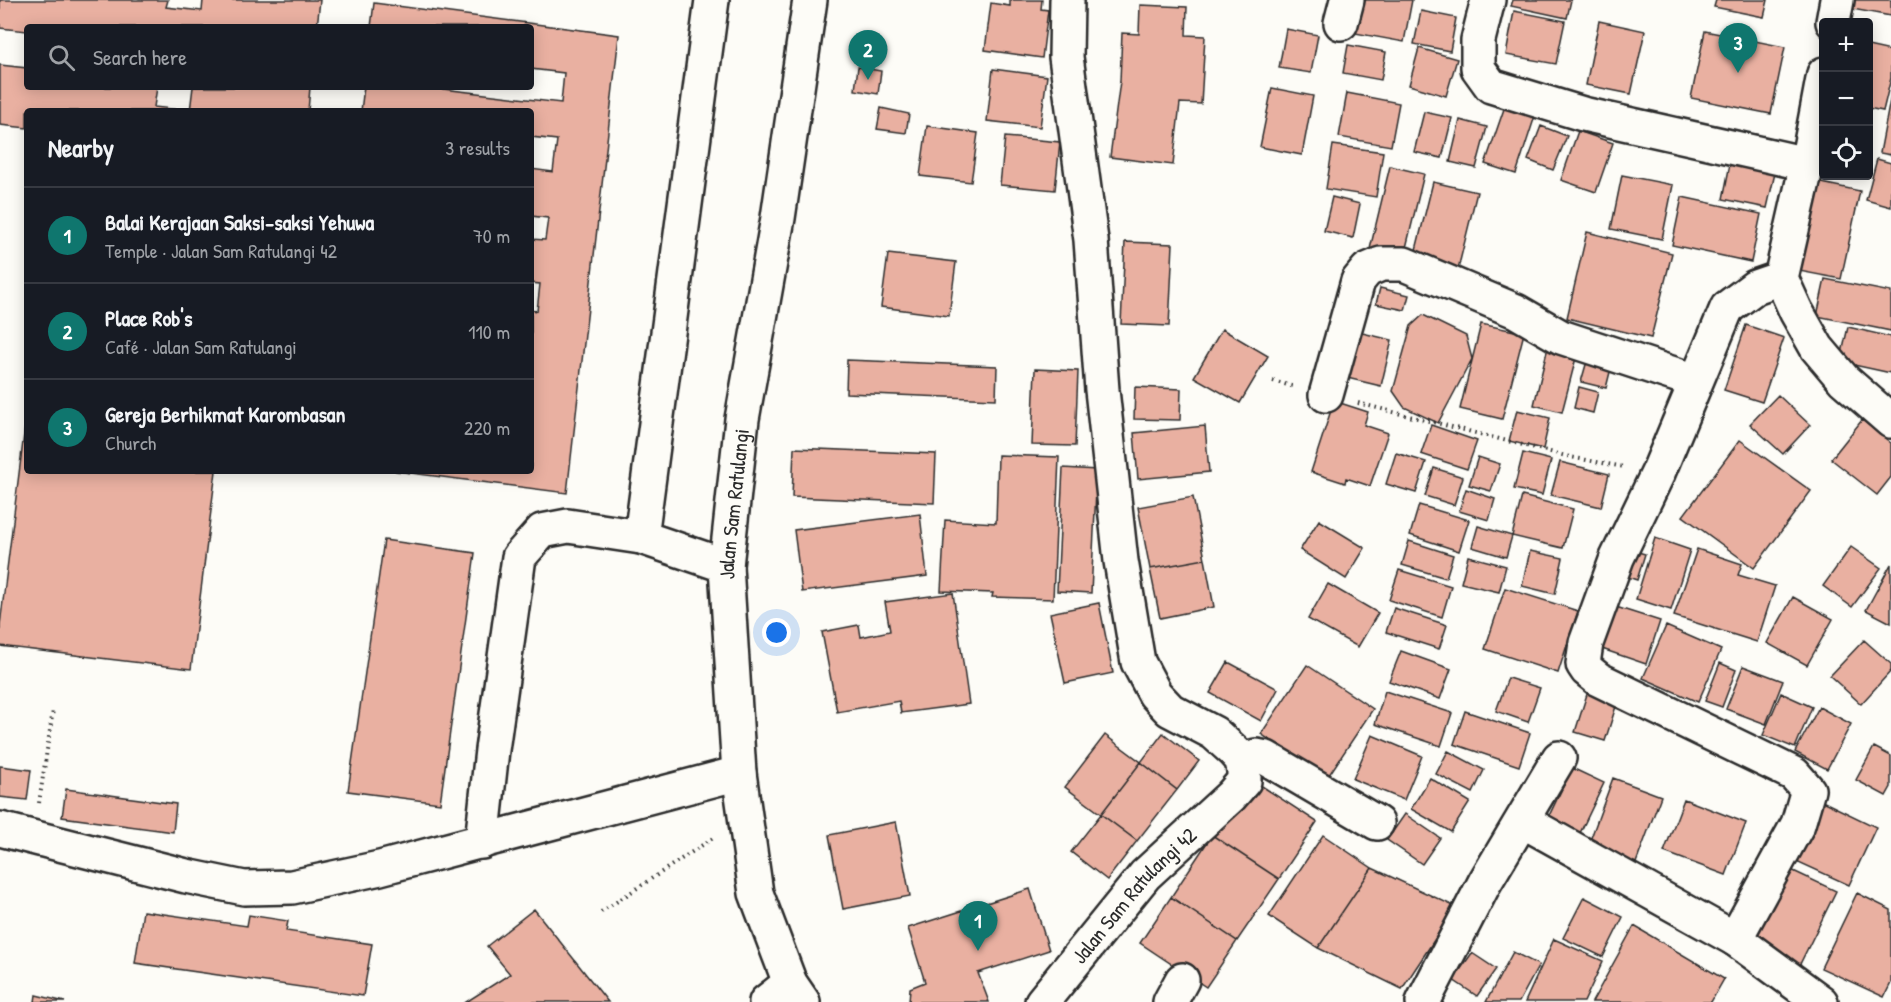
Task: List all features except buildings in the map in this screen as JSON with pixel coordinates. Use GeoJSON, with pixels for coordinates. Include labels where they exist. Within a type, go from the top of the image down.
{"type":"FeatureCollection","features":[{"type":"Feature","properties":{"kind":"main road"},"geometry":{"type":"LineString","coordinates":[[641,537],[712,0]]}},
{"type":"Feature","properties":{"kind":"main road","name":"Jalan Sam Ratulangi"},"geometry":{"type":"LineString","coordinates":[[786,996],[756,893],[738,773],[726,566],[742,419],[778,218],[810,0]]}},
{"type":"Feature","properties":{"kind":"main road"},"geometry":{"type":"LineString","coordinates":[[1067,0],[1066,57],[1091,240],[1102,390],[1120,561],[1138,662],[1155,694],[1170,710],[1214,733],[1242,760],[1256,756],[1266,758],[1377,823]]}},
{"type":"Feature","properties":{"kind":"main road"},"geometry":{"type":"LineString","coordinates":[[1488,0],[1478,40],[1478,68],[1491,86],[1583,114],[1807,164]]}},
{"type":"Feature","properties":{"kind":"main road"},"geometry":{"type":"LineString","coordinates":[[1834,18],[1837,0]]}},
{"type":"Feature","properties":{"kind":"main road"},"geometry":{"type":"LineString","coordinates":[[1819,100],[1781,278],[1817,348],[1844,380],[1891,421]]}},
{"type":"Feature","properties":{"kind":"main road"},"geometry":{"type":"LineString","coordinates":[[1326,395],[1358,281],[1367,270],[1381,264],[1404,264],[1516,311],[1561,337],[1695,381]]}},
{"type":"Feature","properties":{"kind":"main road"},"geometry":{"type":"LineString","coordinates":[[1735,939],[1798,824],[1808,790],[1794,774],[1598,679],[1583,664],[1586,643],[1617,558],[1658,473],[1727,308],[1755,287],[1781,278]]}},
{"type":"Feature","properties":{"kind":"main road"},"geometry":{"type":"LineString","coordinates":[[482,842],[492,750],[519,557],[543,531],[567,526],[641,537],[726,566]]}},
{"type":"Feature","properties":{"kind":"main road"},"geometry":{"type":"LineString","coordinates":[[1423,1002],[1485,882],[1559,758]]}},
{"type":"Feature","properties":{"kind":"main road","name":"Jalan Sam Ratulangi 42"},"geometry":{"type":"LineString","coordinates":[[1042,1002],[1145,875],[1231,796],[1244,781],[1242,760]]}},
{"type":"Feature","properties":{"kind":"main road"},"geometry":{"type":"LineString","coordinates":[[0,829],[186,876],[244,888],[292,887],[482,842],[738,773]]}},
{"type":"Feature","properties":{"kind":"main road"},"geometry":{"type":"LineString","coordinates":[[1523,821],[1735,939],[1821,1002]]}},
{"type":"Feature","properties":{"kind":"path"},"geometry":{"type":"LineString","coordinates":[[1273,381],[1569,457],[1658,473]]}},
{"type":"Feature","properties":{"kind":"path"},"geometry":{"type":"LineString","coordinates":[[34,837],[53,710]]}},
{"type":"Feature","properties":{"kind":"path"},"geometry":{"type":"LineString","coordinates":[[601,912],[746,816]]}},
{"type":"Feature","properties":{"kind":"place","name":"Gereja Berhikmat Karombasan"},"geometry":{"type":"Point","coordinates":[1738,73]}},
{"type":"Feature","properties":{"kind":"place","name":"Place Rob's"},"geometry":{"type":"Point","coordinates":[868,80]}},
{"type":"Feature","properties":{"kind":"place","name":"Balai Kerajaan Saksi-saksi Yehuwa"},"geometry":{"type":"Point","coordinates":[978,951]}}]}
